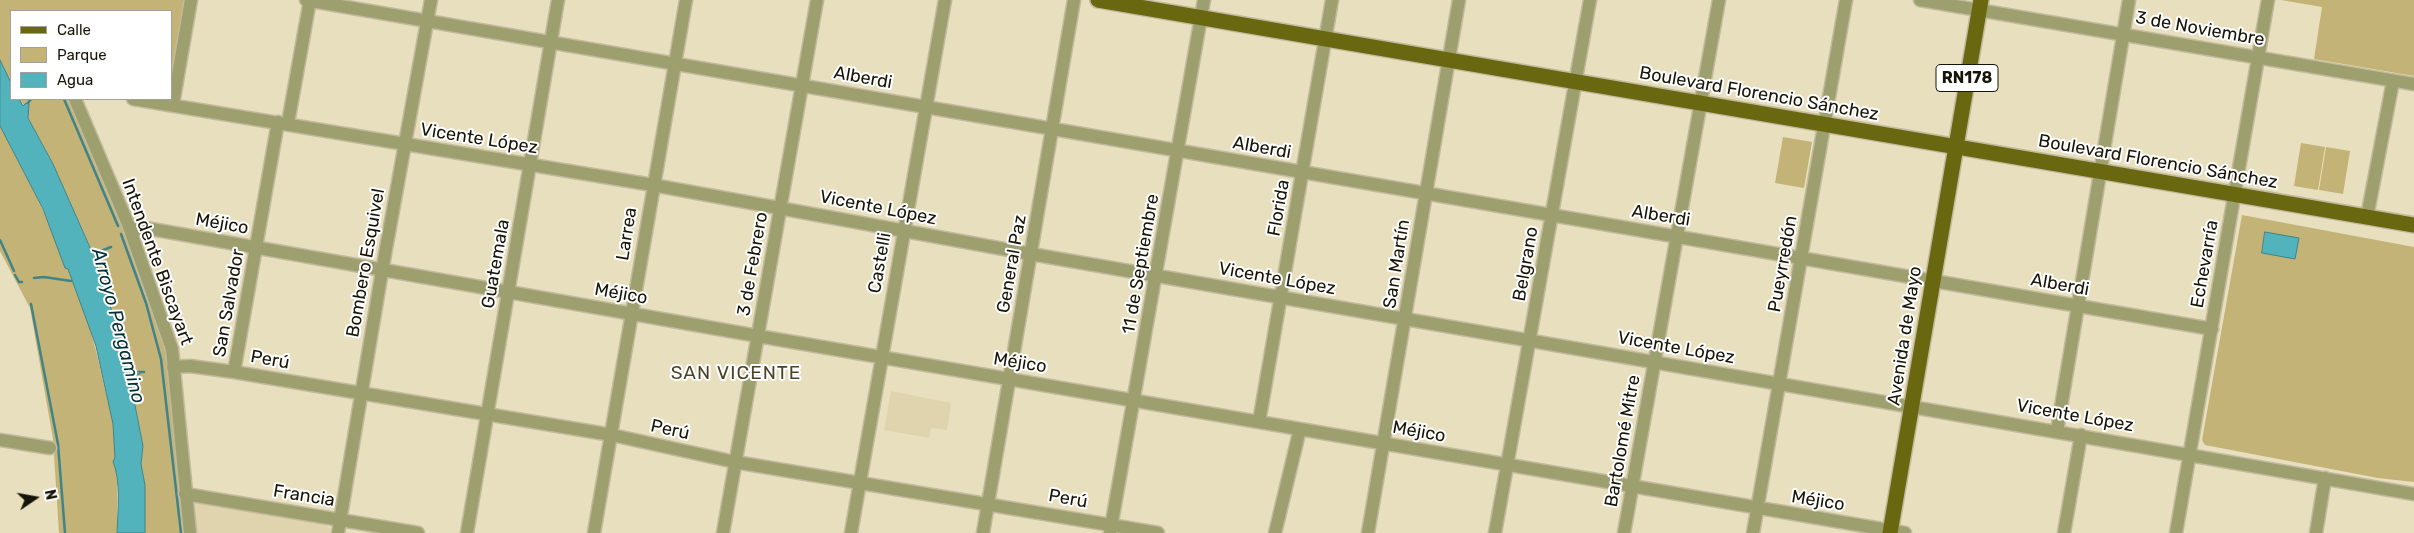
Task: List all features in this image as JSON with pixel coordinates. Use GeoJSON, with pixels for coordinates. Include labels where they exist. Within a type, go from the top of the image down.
{"type":"FeatureCollection","features":[{"type":"Feature","properties":{"kind":"main road","name":"Boulevard Florencio Sánchez"},"geometry":{"type":"LineString","coordinates":[[1098,0],[2414,225]]}},
{"type":"Feature","properties":{"kind":"main road","name":"RN178"},"geometry":{"type":"LineString","coordinates":[[1955,146],[1980,5]]}},
{"type":"Feature","properties":{"kind":"main road","name":"Avenida de Mayo"},"geometry":{"type":"LineString","coordinates":[[1895,532],[1912,406],[1955,146]]}},
{"type":"Feature","properties":{"kind":"street"},"geometry":{"type":"LineString","coordinates":[[173,104],[191,0]]}},
{"type":"Feature","properties":{"kind":"street","name":"Alberdi"},"geometry":{"type":"LineString","coordinates":[[309,0],[427,23],[551,42],[2212,329]]}},
{"type":"Feature","properties":{"kind":"street","name":"San Salvador"},"geometry":{"type":"LineString","coordinates":[[234,372],[257,248],[309,0]]}},
{"type":"Feature","properties":{"kind":"street","name":"Bombero Esquivel"},"geometry":{"type":"LineString","coordinates":[[338,533],[382,270],[431,0]]}},
{"type":"Feature","properties":{"kind":"street","name":"Guatemala"},"geometry":{"type":"LineString","coordinates":[[467,533],[558,0]]}},
{"type":"Feature","properties":{"kind":"street","name":"Larrea"},"geometry":{"type":"LineString","coordinates":[[594,533],[686,0]]}},
{"type":"Feature","properties":{"kind":"street","name":"3 de Febrero"},"geometry":{"type":"LineString","coordinates":[[723,533],[817,0]]}},
{"type":"Feature","properties":{"kind":"street","name":"Castelli"},"geometry":{"type":"LineString","coordinates":[[851,533],[945,0]]}},
{"type":"Feature","properties":{"kind":"street","name":"General Paz"},"geometry":{"type":"LineString","coordinates":[[983,533],[1074,0]]}},
{"type":"Feature","properties":{"kind":"street","name":"11 de Septiembre"},"geometry":{"type":"LineString","coordinates":[[1110,529],[1157,275],[1204,0]]}},
{"type":"Feature","properties":{"kind":"street","name":"Florida"},"geometry":{"type":"LineString","coordinates":[[1259,422],[1332,0]]}},
{"type":"Feature","properties":{"kind":"street","name":"San Martín"},"geometry":{"type":"LineString","coordinates":[[1368,533],[1459,0]]}},
{"type":"Feature","properties":{"kind":"street","name":"Belgrano"},"geometry":{"type":"LineString","coordinates":[[1495,533],[1590,0]]}},
{"type":"Feature","properties":{"kind":"street","name":"Bartolomé Mitre"},"geometry":{"type":"LineString","coordinates":[[1624,533],[1719,0]]}},
{"type":"Feature","properties":{"kind":"street","name":"Pueyrredón"},"geometry":{"type":"LineString","coordinates":[[1753,533],[1846,0]]}},
{"type":"Feature","properties":{"kind":"street","name":"3 de Noviembre"},"geometry":{"type":"LineString","coordinates":[[1920,0],[1980,5],[2123,34],[2414,84]]}},
{"type":"Feature","properties":{"kind":"street"},"geometry":{"type":"LineString","coordinates":[[2057,431],[2130,0]]}},
{"type":"Feature","properties":{"kind":"street","name":"Echevarría"},"geometry":{"type":"LineString","coordinates":[[2176,533],[2268,0]]}},
{"type":"Feature","properties":{"kind":"street"},"geometry":{"type":"LineString","coordinates":[[2367,217],[2392,81]]}},
{"type":"Feature","properties":{"kind":"street","name":"Intendente Biscayart"},"geometry":{"type":"LineString","coordinates":[[75,100],[131,233],[172,349],[190,533]]}},
{"type":"Feature","properties":{"kind":"street","name":"Vicente López"},"geometry":{"type":"LineString","coordinates":[[141,100],[781,207],[1031,254],[2414,494]]}},
{"type":"Feature","properties":{"kind":"street","name":"Méjico"},"geometry":{"type":"LineString","coordinates":[[131,233],[140,227],[881,358],[1895,532]]}},
{"type":"Feature","properties":{"kind":"street","name":"Perú"},"geometry":{"type":"LineString","coordinates":[[173,367],[190,366],[234,372],[612,435],[735,462],[988,503],[1110,529],[1158,533]]}},
{"type":"Feature","properties":{"kind":"street"},"geometry":{"type":"LineString","coordinates":[[1275,533],[1300,429]]}},
{"type":"Feature","properties":{"kind":"street"},"geometry":{"type":"LineString","coordinates":[[2064,533],[2081,435]]}},
{"type":"Feature","properties":{"kind":"street"},"geometry":{"type":"LineString","coordinates":[[0,440],[50,448]]}},
{"type":"Feature","properties":{"kind":"street"},"geometry":{"type":"LineString","coordinates":[[2316,533],[2325,478]]}},
{"type":"Feature","properties":{"kind":"street","name":"Francia"},"geometry":{"type":"LineString","coordinates":[[185,494],[418,533]]}},
{"type":"Feature","properties":{"kind":"shaded area"},"geometry":{"type":"Polygon","coordinates":[[[891,391],[951,403],[947,430],[931,428],[929,438],[884,430],[891,391]]]}},
{"type":"Feature","properties":{"kind":"shaded area"},"geometry":{"type":"Polygon","coordinates":[[[193,503],[326,524],[330,529],[330,533],[191,533],[193,503]]]}},
{"type":"Feature","properties":{"kind":"green space"},"geometry":{"type":"Polygon","coordinates":[[[0,0],[185,0],[172,77],[172,10],[10,10],[10,81],[0,60],[0,0]]]}},
{"type":"Feature","properties":{"kind":"green space"},"geometry":{"type":"Polygon","coordinates":[[[2281,0],[2414,0],[2414,76],[2314,59],[2322,7],[2281,0]]]}},
{"type":"Feature","properties":{"kind":"green space"},"geometry":{"type":"Polygon","coordinates":[[[20,100],[70,100],[124,227],[167,351],[185,533],[145,533],[145,485],[141,464],[143,446],[130,379],[137,370],[130,373],[128,371],[119,333],[94,257],[100,250],[92,252],[53,164],[28,118],[27,109],[20,100]]]}},
{"type":"Feature","properties":{"kind":"green space"},"geometry":{"type":"Polygon","coordinates":[[[0,126],[32,187],[61,250],[74,282],[95,348],[113,425],[117,479],[117,533],[59,533],[53,439],[30,308],[0,251],[0,126]]]}},
{"type":"Feature","properties":{"kind":"green space"},"geometry":{"type":"Polygon","coordinates":[[[1783,137],[1812,142],[1804,188],[1775,183],[1783,137]]]}},
{"type":"Feature","properties":{"kind":"green space"},"geometry":{"type":"Polygon","coordinates":[[[2301,143],[2325,147],[2318,190],[2294,186],[2301,143]]]}},
{"type":"Feature","properties":{"kind":"green space"},"geometry":{"type":"Polygon","coordinates":[[[2326,147],[2350,151],[2343,194],[2319,190],[2326,147]]]}},
{"type":"Feature","properties":{"kind":"green space"},"geometry":{"type":"Polygon","coordinates":[[[2242,215],[2414,247],[2414,482],[2378,478],[2205,445],[2202,440],[2242,215]]]}},
{"type":"Feature","properties":{"kind":"water"},"geometry":{"type":"Polygon","coordinates":[[[0,60],[10,81],[10,100],[20,100],[23,106],[26,103],[29,104],[28,118],[53,164],[92,252],[101,250],[94,257],[119,333],[128,371],[130,373],[140,371],[140,374],[134,375],[130,380],[143,446],[141,464],[145,485],[145,533],[117,533],[118,487],[113,461],[115,458],[113,424],[96,346],[68,269],[65,268],[43,209],[0,126],[0,60]]]}},
{"type":"Feature","properties":{"kind":"water"},"geometry":{"type":"Polygon","coordinates":[[[2265,232],[2299,238],[2295,259],[2262,253],[2265,232]]]}},
{"type":"Feature","properties":{"kind":"waterway"},"geometry":{"type":"LineString","coordinates":[[64,100],[118,226]]}},
{"type":"Feature","properties":{"kind":"waterway"},"geometry":{"type":"LineString","coordinates":[[121,234],[146,303],[161,359],[181,533]]}},
{"type":"Feature","properties":{"kind":"waterway"},"geometry":{"type":"LineString","coordinates":[[0,240],[14,271]]}},
{"type":"Feature","properties":{"kind":"waterway","name":"Arroyo Pergamino"},"geometry":{"type":"LineString","coordinates":[[101,251],[111,247]]}},
{"type":"Feature","properties":{"kind":"waterway"},"geometry":{"type":"LineString","coordinates":[[15,275],[19,282],[22,282]]}},
{"type":"Feature","properties":{"kind":"waterway"},"geometry":{"type":"LineString","coordinates":[[34,278],[44,277],[71,281]]}},
{"type":"Feature","properties":{"kind":"waterway"},"geometry":{"type":"LineString","coordinates":[[31,304],[58,444],[65,533]]}},
{"type":"Feature","properties":{"kind":"district","name":"SAN VICENTE"},"geometry":{"type":"Point","coordinates":[736,374]}}]}
